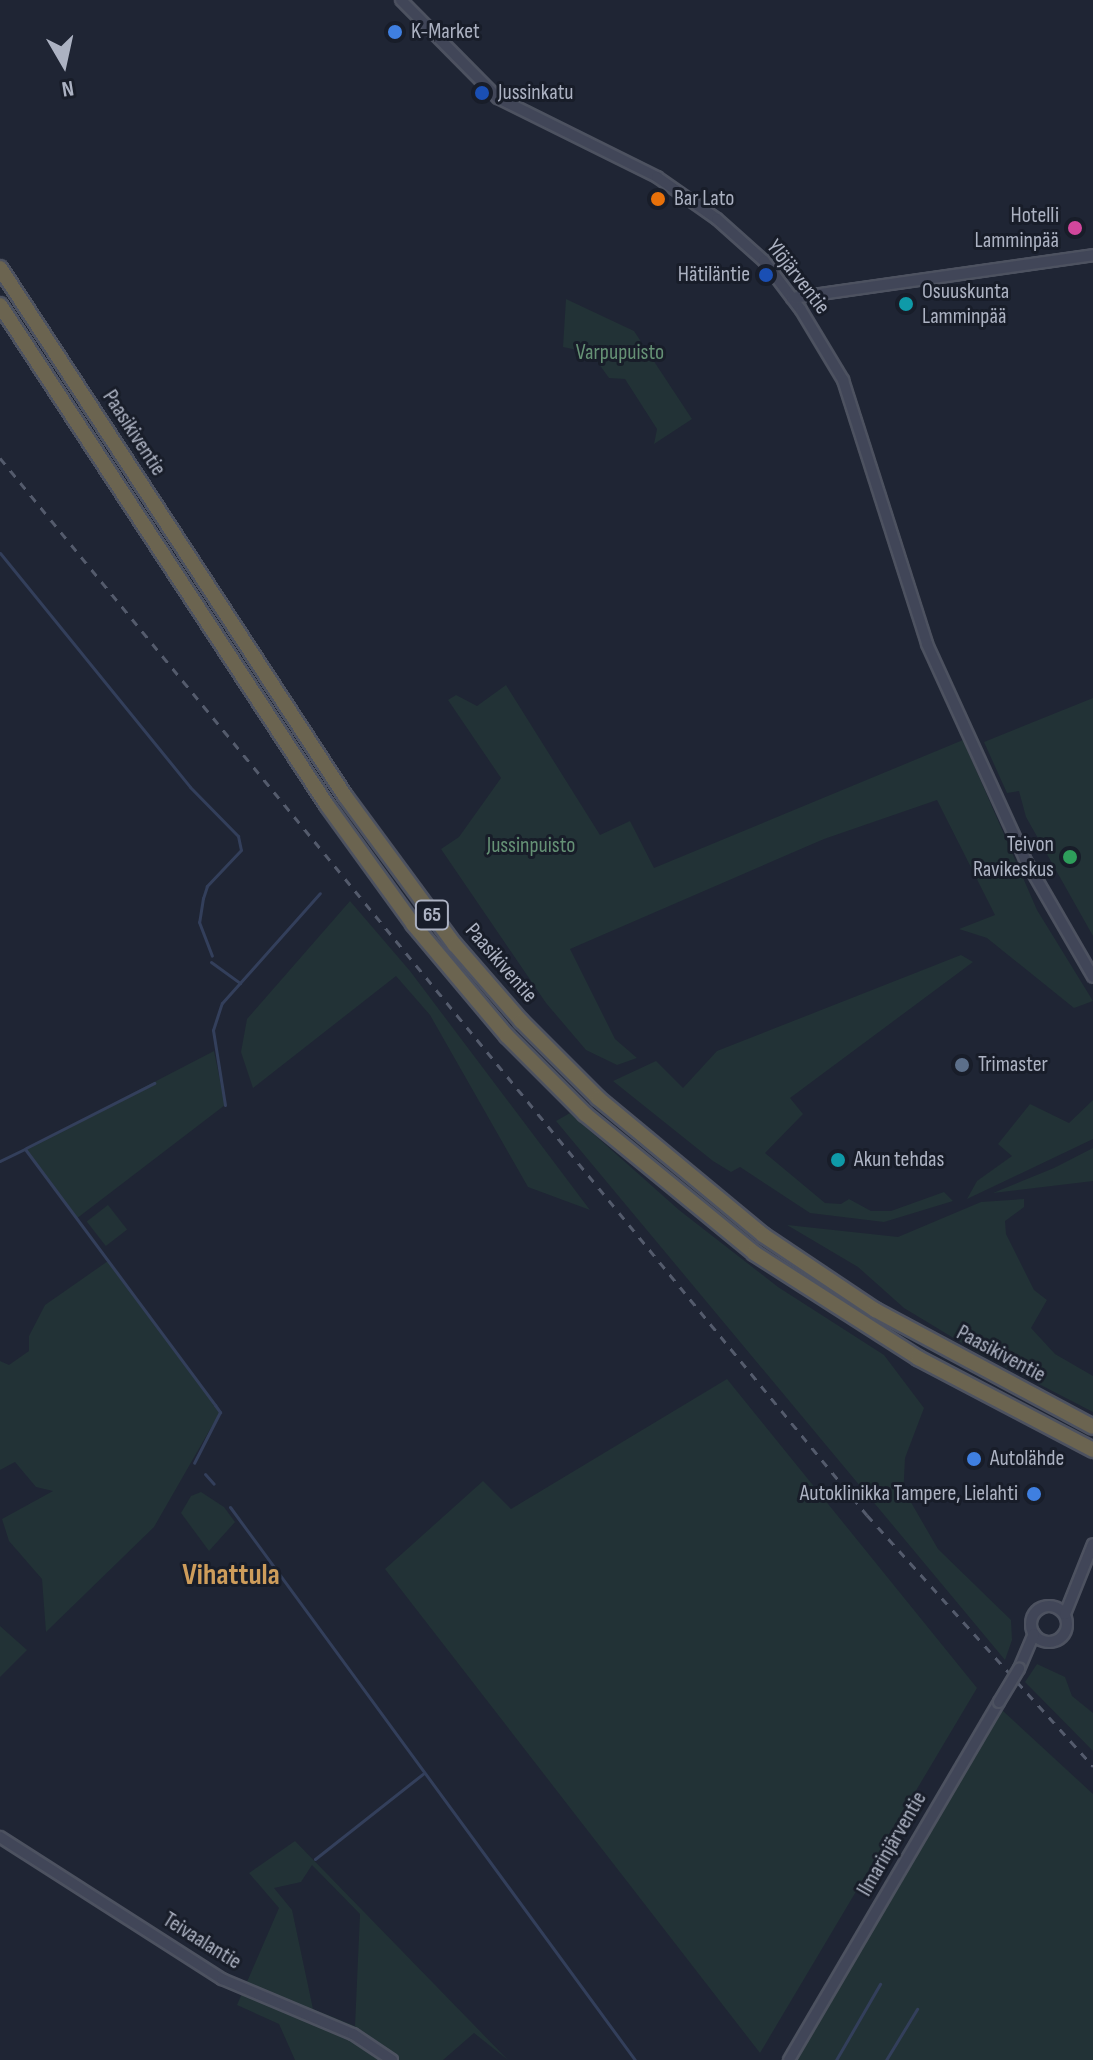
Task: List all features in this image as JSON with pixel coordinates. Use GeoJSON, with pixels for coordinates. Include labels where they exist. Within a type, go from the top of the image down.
{"type":"FeatureCollection","features":[{"type":"Feature","properties":{"kind":"highway","name":"Paasikiventie"},"geometry":{"type":"LineString","coordinates":[[0,268],[345,796],[455,945],[521,1021],[632,1129],[763,1235],[875,1310],[1093,1427]]}},
{"type":"Feature","properties":{"kind":"highway","name":"Paasikiventie"},"geometry":{"type":"LineString","coordinates":[[0,305],[327,805],[413,924],[507,1036],[585,1114],[754,1253],[868,1329],[1093,1450]]}},
{"type":"Feature","properties":{"kind":"highway"},"geometry":{"type":"LineString","coordinates":[[1039,1422],[1046,1433],[1093,1459]]}},
{"type":"Feature","properties":{"kind":"main road","name":"Ylöjärventie"},"geometry":{"type":"LineString","coordinates":[[401,0],[498,98],[684,194],[752,249],[792,298],[843,380],[910,601],[1025,859],[1093,977]]}},
{"type":"Feature","properties":{"kind":"main road"},"geometry":{"type":"LineString","coordinates":[[792,298],[1093,255]]}},
{"type":"Feature","properties":{"kind":"main road"},"geometry":{"type":"LineString","coordinates":[[1030,1648],[1064,1634],[1071,1593],[1093,1544]]}},
{"type":"Feature","properties":{"kind":"main road"},"geometry":{"type":"LineString","coordinates":[[1083,1568],[1093,1559]]}},
{"type":"Feature","properties":{"kind":"main road"},"geometry":{"type":"LineString","coordinates":[[1045,1642],[1034,1634],[1034,1613],[1053,1606],[1071,1593]]}},
{"type":"Feature","properties":{"kind":"main road"},"geometry":{"type":"LineString","coordinates":[[1053,1606],[1065,1614]]}},
{"type":"Feature","properties":{"kind":"main road","name":"Ilmarinjärventie"},"geometry":{"type":"LineString","coordinates":[[789,2060],[1019,1669],[1034,1634]]}},
{"type":"Feature","properties":{"kind":"main road","name":"Teivaalantie"},"geometry":{"type":"LineString","coordinates":[[0,1837],[222,1979],[353,2034],[392,2060]]}},
{"type":"Feature","properties":{"kind":"green space","name":"Varpupuisto"},"geometry":{"type":"Polygon","coordinates":[[[566,299],[634,331],[692,419],[654,444],[657,429],[625,379],[609,378],[591,353],[563,347],[566,299]]]}},
{"type":"Feature","properties":{"kind":"green space","name":"Jussinpuisto"},"geometry":{"type":"Polygon","coordinates":[[[506,685],[600,835],[630,821],[654,868],[963,740],[1037,910],[1093,1001],[1074,1008],[987,938],[959,929],[995,915],[937,800],[824,839],[570,949],[615,1039],[637,1058],[617,1065],[586,1050],[546,1003],[441,849],[459,837],[501,778],[448,700],[456,695],[477,706],[506,685]]]}},
{"type":"Feature","properties":{"kind":"green space"},"geometry":{"type":"Polygon","coordinates":[[[1093,698],[1093,936],[1026,817],[1019,791],[1007,793],[984,742],[1093,698]]]}},
{"type":"Feature","properties":{"kind":"green space"},"geometry":{"type":"Polygon","coordinates":[[[350,901],[410,971],[590,1210],[528,1187],[430,1015],[396,976],[253,1088],[241,1052],[247,1019],[350,901]]]}},
{"type":"Feature","properties":{"kind":"green space"},"geometry":{"type":"Polygon","coordinates":[[[961,955],[973,962],[790,1098],[803,1114],[765,1153],[825,1203],[841,1204],[849,1199],[871,1211],[891,1211],[944,1192],[953,1201],[884,1222],[810,1213],[740,1167],[731,1172],[713,1161],[613,1081],[656,1061],[683,1088],[717,1051],[961,955]]]}},
{"type":"Feature","properties":{"kind":"green space"},"geometry":{"type":"Polygon","coordinates":[[[214,1051],[225,1105],[76,1219],[25,1149],[214,1051]]]}},
{"type":"Feature","properties":{"kind":"green space"},"geometry":{"type":"Polygon","coordinates":[[[1093,1100],[1093,1139],[967,1199],[977,1181],[1012,1156],[998,1144],[1030,1104],[1069,1123],[1093,1100]]]}},
{"type":"Feature","properties":{"kind":"green space"},"geometry":{"type":"Polygon","coordinates":[[[570,1113],[679,1210],[778,1287],[884,1355],[924,1408],[905,1458],[903,1499],[909,1499],[938,1549],[1011,1620],[1012,1640],[1005,1660],[556,1121],[570,1113]]]}},
{"type":"Feature","properties":{"kind":"green space"},"geometry":{"type":"Polygon","coordinates":[[[1093,1148],[1093,1181],[993,1193],[1054,1168],[1093,1148]]]}},
{"type":"Feature","properties":{"kind":"green space"},"geometry":{"type":"Polygon","coordinates":[[[1024,1199],[1024,1207],[1005,1221],[1006,1234],[1034,1290],[1047,1300],[1031,1328],[1055,1354],[1093,1376],[1093,1412],[975,1351],[904,1308],[858,1267],[787,1225],[898,1237],[981,1202],[1024,1199]]]}},
{"type":"Feature","properties":{"kind":"green space"},"geometry":{"type":"Polygon","coordinates":[[[108,1205],[127,1229],[106,1246],[87,1222],[108,1205]]]}},
{"type":"Feature","properties":{"kind":"green space"},"geometry":{"type":"Polygon","coordinates":[[[108,1261],[220,1412],[154,1527],[46,1632],[42,1579],[9,1541],[2,1519],[53,1491],[36,1487],[15,1462],[0,1470],[0,1361],[9,1365],[29,1351],[29,1336],[45,1305],[108,1261]]]}},
{"type":"Feature","properties":{"kind":"green space"},"geometry":{"type":"Polygon","coordinates":[[[727,1379],[977,1688],[760,2053],[385,1569],[483,1481],[511,1509],[727,1379]]]}},
{"type":"Feature","properties":{"kind":"green space"},"geometry":{"type":"Polygon","coordinates":[[[201,1492],[224,1507],[235,1522],[209,1551],[181,1513],[191,1496],[201,1492]]]}},
{"type":"Feature","properties":{"kind":"green space"},"geometry":{"type":"Polygon","coordinates":[[[0,1626],[27,1650],[0,1677],[0,1626]]]}},
{"type":"Feature","properties":{"kind":"green space"},"geometry":{"type":"Polygon","coordinates":[[[1037,1664],[1065,1677],[1072,1696],[1093,1713],[1093,1751],[1025,1682],[1037,1664]]]}},
{"type":"Feature","properties":{"kind":"green space"},"geometry":{"type":"Polygon","coordinates":[[[1002,1710],[1093,1794],[1093,2060],[796,2060],[1002,1710]]]}},
{"type":"Feature","properties":{"kind":"green space"},"geometry":{"type":"Polygon","coordinates":[[[295,1841],[508,2060],[474,2033],[443,2060],[295,2060],[279,2024],[237,2005],[279,1908],[249,1873],[295,1841]],[[312,1865],[301,1882],[274,1888],[292,1910],[313,2009],[355,2026],[360,1914],[312,1865]]]}},
{"type":"Feature","properties":{"kind":"waterway"},"geometry":{"type":"LineString","coordinates":[[0,553],[190,787],[238,836],[241,850],[207,886],[203,898],[199,922],[212,956]]}},
{"type":"Feature","properties":{"kind":"waterway"},"geometry":{"type":"LineString","coordinates":[[225,1105],[213,1030],[222,1003],[320,893]]}},
{"type":"Feature","properties":{"kind":"waterway"},"geometry":{"type":"LineString","coordinates":[[211,962],[240,983]]}},
{"type":"Feature","properties":{"kind":"waterway"},"geometry":{"type":"LineString","coordinates":[[26,1148],[154,1083]]}},
{"type":"Feature","properties":{"kind":"waterway"},"geometry":{"type":"LineString","coordinates":[[0,1161],[25,1149],[220,1412],[194,1463]]}},
{"type":"Feature","properties":{"kind":"waterway"},"geometry":{"type":"LineString","coordinates":[[205,1474],[214,1484]]}},
{"type":"Feature","properties":{"kind":"waterway"},"geometry":{"type":"LineString","coordinates":[[230,1507],[635,2060]]}},
{"type":"Feature","properties":{"kind":"waterway"},"geometry":{"type":"LineString","coordinates":[[315,1859],[424,1773]]}},
{"type":"Feature","properties":{"kind":"waterway"},"geometry":{"type":"LineString","coordinates":[[836,2060],[880,1984]]}},
{"type":"Feature","properties":{"kind":"waterway"},"geometry":{"type":"LineString","coordinates":[[886,2060],[917,2009]]}},
{"type":"Feature","properties":{"kind":"railway"},"geometry":{"type":"LineString","coordinates":[[0,458],[867,1515],[1093,1766]]}},
{"type":"Feature","properties":{"kind":"place","name":"K-Market"},"geometry":{"type":"Point","coordinates":[395,32]}},
{"type":"Feature","properties":{"kind":"place","name":"Jussinkatu"},"geometry":{"type":"Point","coordinates":[482,93]}},
{"type":"Feature","properties":{"kind":"place","name":"Bar Lato"},"geometry":{"type":"Point","coordinates":[658,199]}},
{"type":"Feature","properties":{"kind":"place","name":"Hotelli Lamminpää"},"geometry":{"type":"Point","coordinates":[1075,228]}},
{"type":"Feature","properties":{"kind":"place","name":"Hätiläntie"},"geometry":{"type":"Point","coordinates":[766,275]}},
{"type":"Feature","properties":{"kind":"place","name":"Osuuskunta Lamminpää"},"geometry":{"type":"Point","coordinates":[906,304]}},
{"type":"Feature","properties":{"kind":"place","name":"Teivon Ravikeskus"},"geometry":{"type":"Point","coordinates":[1070,857]}},
{"type":"Feature","properties":{"kind":"place","name":"Trimaster"},"geometry":{"type":"Point","coordinates":[962,1065]}},
{"type":"Feature","properties":{"kind":"place","name":"Akun tehdas"},"geometry":{"type":"Point","coordinates":[838,1160]}},
{"type":"Feature","properties":{"kind":"place","name":"Autolähde"},"geometry":{"type":"Point","coordinates":[974,1459]}},
{"type":"Feature","properties":{"kind":"place","name":"Autoklinikka Tampere, Lielahti"},"geometry":{"type":"Point","coordinates":[1034,1494]}},
{"type":"Feature","properties":{"kind":"district","name":"Vihattula"},"geometry":{"type":"Point","coordinates":[231,1575]}}]}
